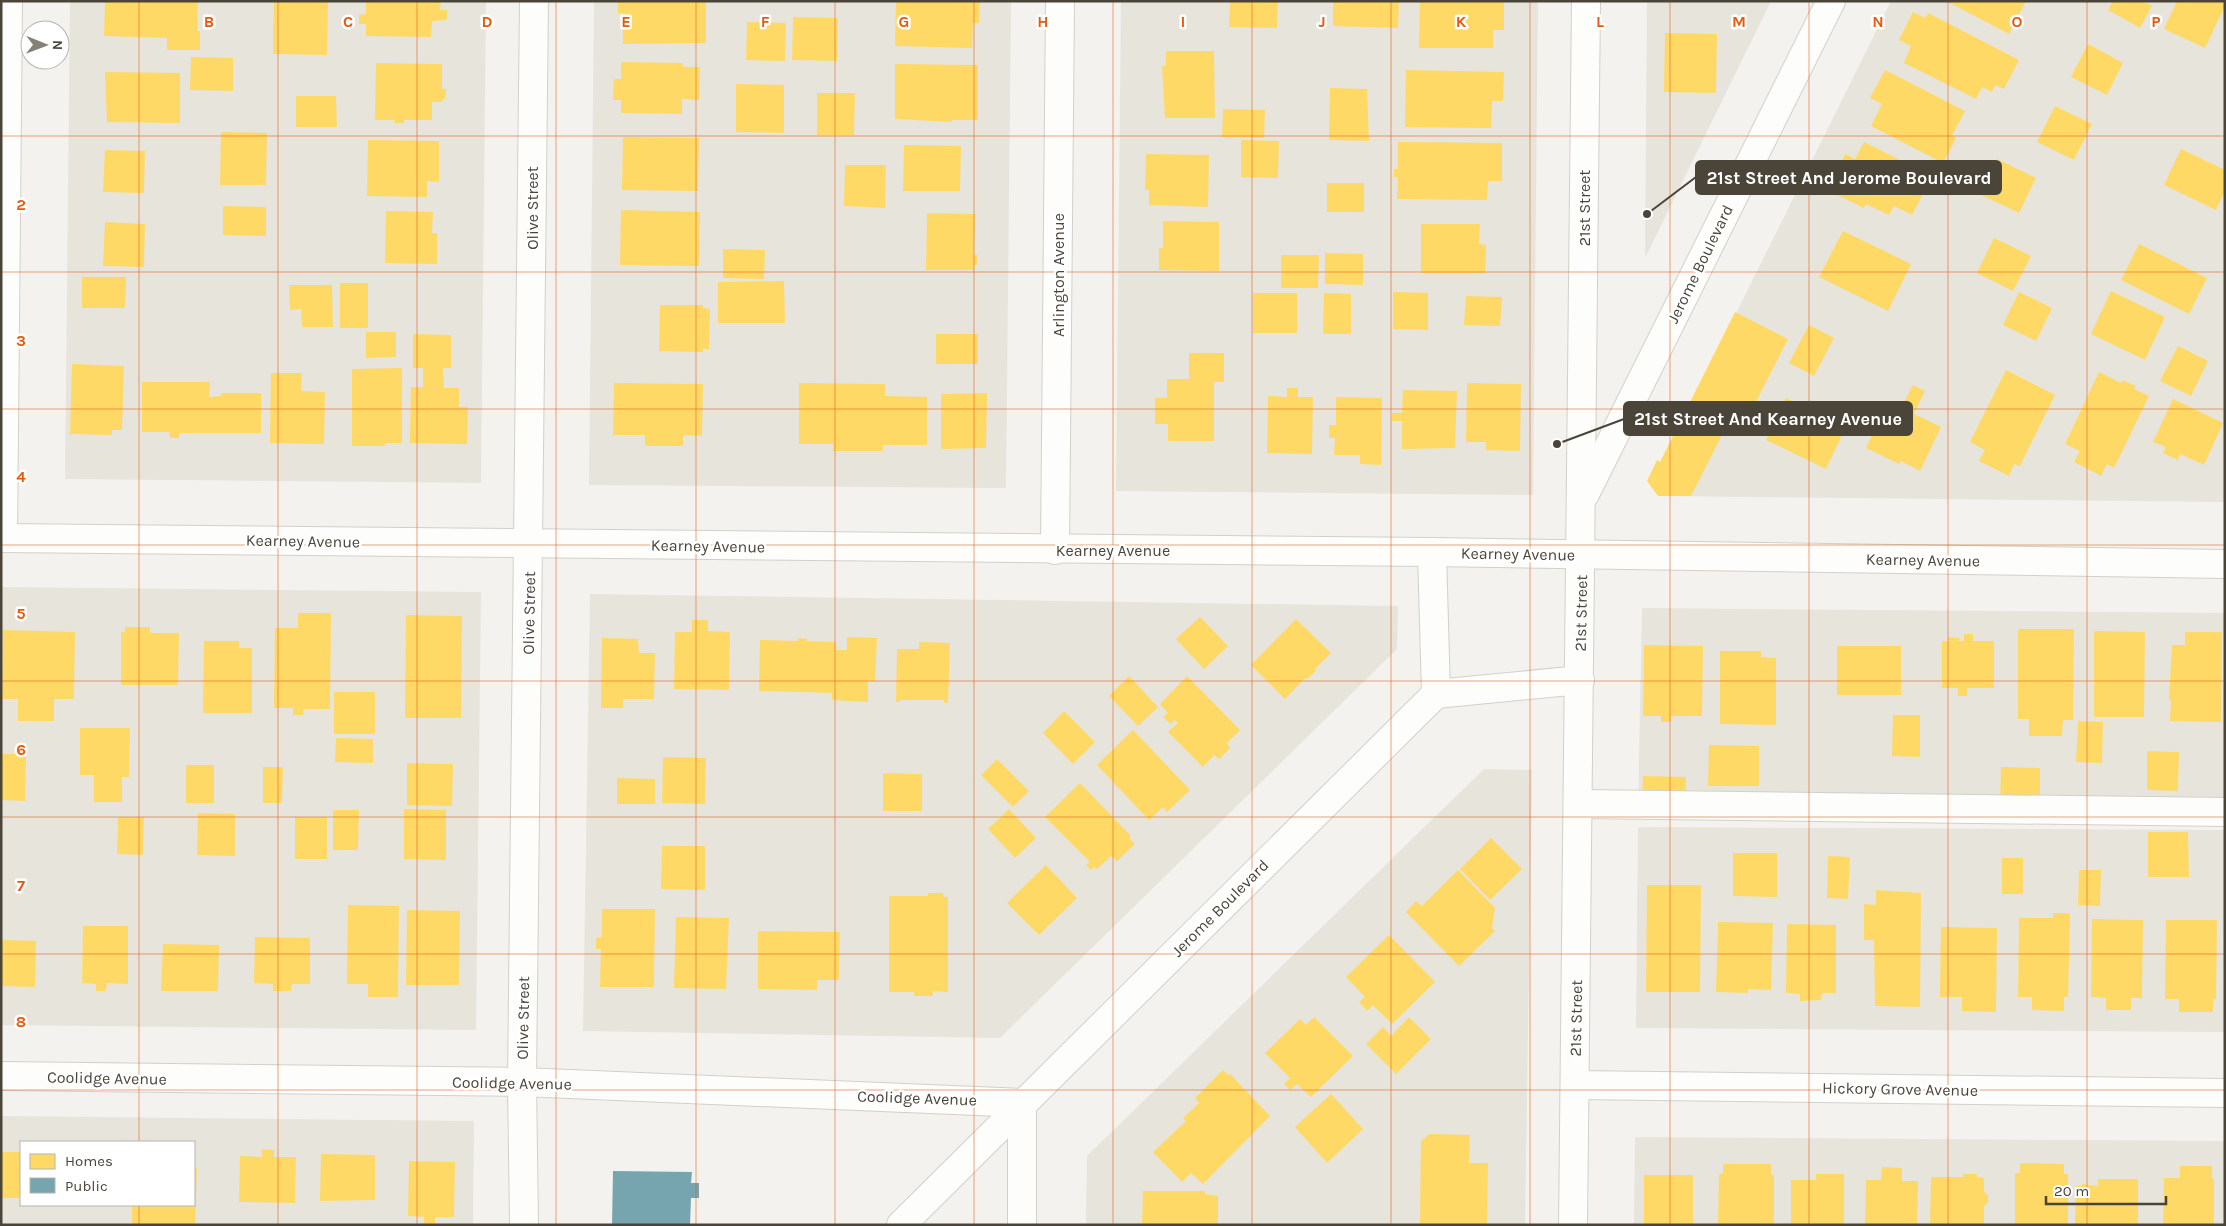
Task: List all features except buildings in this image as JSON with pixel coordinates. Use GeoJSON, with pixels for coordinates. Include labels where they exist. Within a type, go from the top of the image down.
{"type":"FeatureCollection","features":[{"type":"Feature","properties":{"kind":"street"},"geometry":{"type":"LineString","coordinates":[[2,538],[8,1]]}},
{"type":"Feature","properties":{"kind":"street","name":"Olive Street"},"geometry":{"type":"LineString","coordinates":[[524,1225],[522,1082],[530,544],[534,1]]}},
{"type":"Feature","properties":{"kind":"street","name":"Arlington Avenue"},"geometry":{"type":"LineString","coordinates":[[1055,550],[1060,1]]}},
{"type":"Feature","properties":{"kind":"street","name":"21st Street"},"geometry":{"type":"LineString","coordinates":[[1573,1225],[1582,556],[1586,1]]}},
{"type":"Feature","properties":{"kind":"street","name":"Jerome Boulevard"},"geometry":{"type":"LineString","coordinates":[[1582,500],[1830,1]]}},
{"type":"Feature","properties":{"kind":"street","name":"Kearney Avenue"},"geometry":{"type":"LineString","coordinates":[[2,538],[1055,550],[1432,552],[1582,556],[2225,564]]}},
{"type":"Feature","properties":{"kind":"street"},"geometry":{"type":"LineString","coordinates":[[1432,552],[1436,694],[1580,680]]}},
{"type":"Feature","properties":{"kind":"street","name":"Jerome Boulevard"},"geometry":{"type":"LineString","coordinates":[[901,1225],[1436,694]]}},
{"type":"Feature","properties":{"kind":"street"},"geometry":{"type":"LineString","coordinates":[[1579,804],[2225,812]]}},
{"type":"Feature","properties":{"kind":"street","name":"Coolidge Avenue"},"geometry":{"type":"LineString","coordinates":[[1,1076],[522,1082],[1022,1103]]}},
{"type":"Feature","properties":{"kind":"street","name":"Hickory Grove Avenue"},"geometry":{"type":"LineString","coordinates":[[1575,1086],[2225,1093]]}},
{"type":"Feature","properties":{"kind":"street"},"geometry":{"type":"LineString","coordinates":[[1022,1103],[1022,1225]]}},
{"type":"Feature","properties":{"kind":"shaded area"},"geometry":{"type":"Polygon","coordinates":[[[70,1],[486,1],[481,483],[65,479],[70,1]]]}},
{"type":"Feature","properties":{"kind":"shaded area"},"geometry":{"type":"Polygon","coordinates":[[[594,1],[1011,1],[1006,488],[589,485],[594,1]]]}},
{"type":"Feature","properties":{"kind":"shaded area"},"geometry":{"type":"Polygon","coordinates":[[[1121,1],[1538,1],[1533,495],[1116,491],[1121,1]]]}},
{"type":"Feature","properties":{"kind":"shaded area"},"geometry":{"type":"Polygon","coordinates":[[[1647,1],[1771,1],[1645,258],[1647,1]]]}},
{"type":"Feature","properties":{"kind":"shaded area"},"geometry":{"type":"Polygon","coordinates":[[[1891,1],[2225,1],[2225,502],[1659,496],[1651,485],[1891,1]]]}},
{"type":"Feature","properties":{"kind":"shaded area"},"geometry":{"type":"Polygon","coordinates":[[[1,587],[481,592],[476,1030],[1,1025],[1,587]]]}},
{"type":"Feature","properties":{"kind":"shaded area"},"geometry":{"type":"Polygon","coordinates":[[[590,594],[1398,606],[1397,649],[1000,1038],[583,1031],[590,594]]]}},
{"type":"Feature","properties":{"kind":"shaded area"},"geometry":{"type":"Polygon","coordinates":[[[1642,608],[2225,613],[2225,813],[1638,808],[1642,608]]]}},
{"type":"Feature","properties":{"kind":"shaded area"},"geometry":{"type":"Polygon","coordinates":[[[1484,769],[1532,770],[1525,1225],[1086,1225],[1087,1156],[1484,769]]]}},
{"type":"Feature","properties":{"kind":"shaded area"},"geometry":{"type":"Polygon","coordinates":[[[1638,827],[2225,830],[2225,1032],[1636,1028],[1638,827]]]}},
{"type":"Feature","properties":{"kind":"shaded area"},"geometry":{"type":"Polygon","coordinates":[[[1,1116],[474,1121],[473,1225],[1,1225],[1,1116]]]}},
{"type":"Feature","properties":{"kind":"shaded area"},"geometry":{"type":"Polygon","coordinates":[[[1635,1137],[2225,1141],[2225,1225],[1634,1225],[1635,1137]]]}},
{"type":"Feature","properties":{"kind":"place","name":"21st Street And Jerome Boulevard"},"geometry":{"type":"Point","coordinates":[1647,214]}},
{"type":"Feature","properties":{"kind":"place","name":"21st Street And Kearney Avenue"},"geometry":{"type":"Point","coordinates":[1557,444]}}]}
